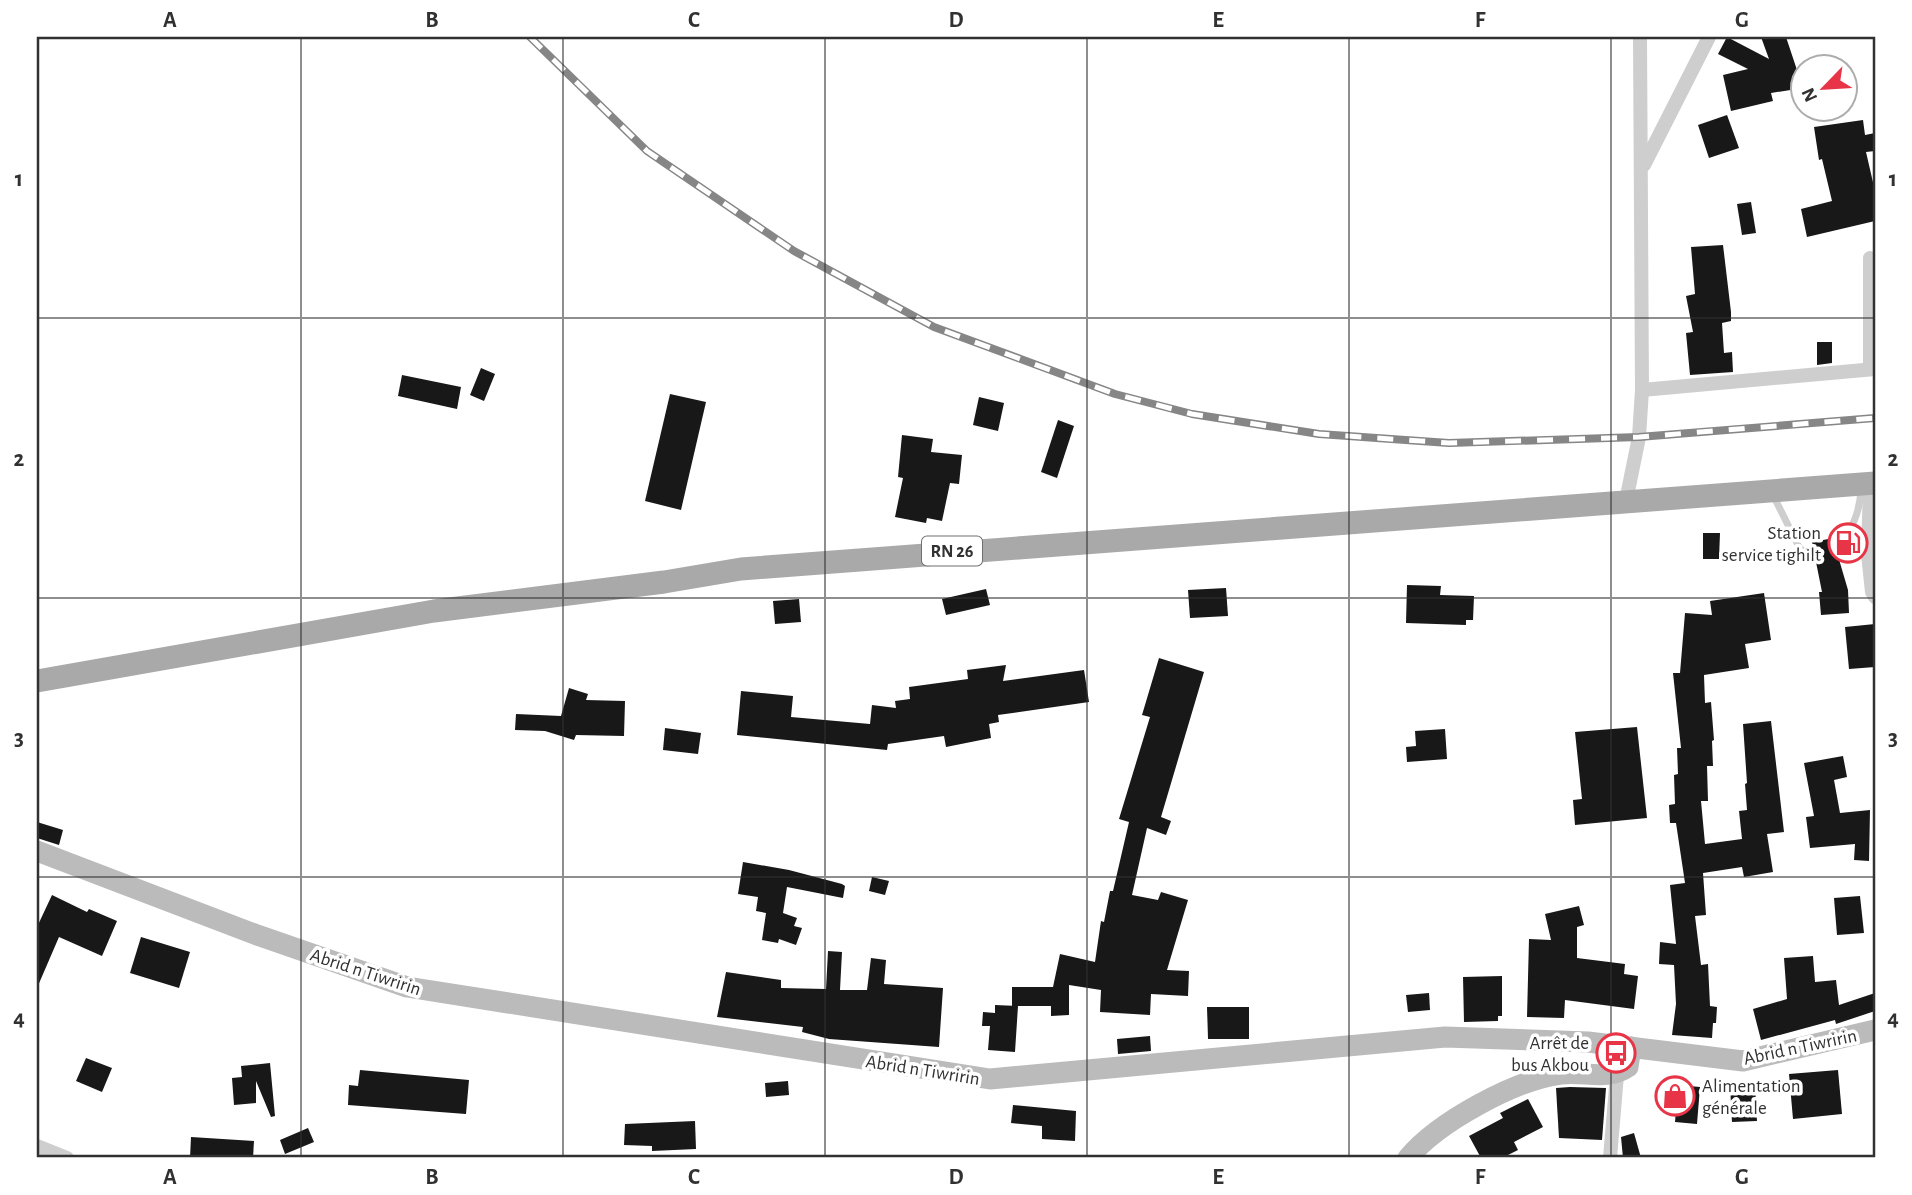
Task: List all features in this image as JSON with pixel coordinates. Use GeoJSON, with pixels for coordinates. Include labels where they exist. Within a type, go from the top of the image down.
{"type":"FeatureCollection","features":[{"type":"Feature","properties":{"kind":"main road","name":"RN 26"},"geometry":{"type":"LineString","coordinates":[[37,681],[434,611],[664,582],[741,569],[1869,483]]}},
{"type":"Feature","properties":{"kind":"street"},"geometry":{"type":"LineString","coordinates":[[1626,501],[1639,437],[1642,390],[1640,37]]}},
{"type":"Feature","properties":{"kind":"street"},"geometry":{"type":"LineString","coordinates":[[1642,169],[1709,37]]}},
{"type":"Feature","properties":{"kind":"street"},"geometry":{"type":"LineString","coordinates":[[1642,390],[1873,369],[1870,258]]}},
{"type":"Feature","properties":{"kind":"street"},"geometry":{"type":"LineString","coordinates":[[1869,483],[1868,554],[1872,592],[1875,597]]}},
{"type":"Feature","properties":{"kind":"street","name":"Abrid n Tiwririn"},"geometry":{"type":"LineString","coordinates":[[37,851],[257,935],[407,988],[990,1079],[1445,1037],[1588,1042],[1743,1061],[1875,1030]]}},
{"type":"Feature","properties":{"kind":"street"},"geometry":{"type":"LineString","coordinates":[[1408,1158],[1418,1146],[1470,1111],[1520,1083],[1562,1073],[1617,1074],[1628,1068],[1631,1047]]}},
{"type":"Feature","properties":{"kind":"street"},"geometry":{"type":"LineString","coordinates":[[1610,1158],[1617,1074]]}},
{"type":"Feature","properties":{"kind":"street"},"geometry":{"type":"LineString","coordinates":[[37,1146],[67,1158]]}},
{"type":"Feature","properties":{"kind":"lane"},"geometry":{"type":"LineString","coordinates":[[1836,550],[1860,510],[1869,483]]}},
{"type":"Feature","properties":{"kind":"lane"},"geometry":{"type":"LineString","coordinates":[[1771,490],[1793,538],[1800,548],[1815,556]]}},
{"type":"Feature","properties":{"kind":"building"},"geometry":{"type":"Polygon","coordinates":[[[1727,37],[1769,59],[1761,37],[1786,37],[1791,52],[1790,90],[1771,93],[1773,101],[1731,111],[1723,75],[1748,69],[1718,54],[1727,37]]]}},
{"type":"Feature","properties":{"kind":"building"},"geometry":{"type":"Polygon","coordinates":[[[1727,115],[1739,148],[1709,158],[1698,125],[1727,115]]]}},
{"type":"Feature","properties":{"kind":"building"},"geometry":{"type":"Polygon","coordinates":[[[1863,120],[1865,135],[1875,133],[1875,151],[1866,152],[1875,191],[1875,221],[1807,237],[1801,209],[1832,201],[1822,159],[1819,160],[1814,127],[1863,120]]]}},
{"type":"Feature","properties":{"kind":"building"},"geometry":{"type":"Polygon","coordinates":[[[1751,202],[1756,233],[1742,235],[1737,204],[1751,202]]]}},
{"type":"Feature","properties":{"kind":"building"},"geometry":{"type":"Polygon","coordinates":[[[1723,245],[1731,312],[1731,321],[1722,323],[1724,353],[1732,352],[1733,372],[1690,375],[1686,333],[1693,332],[1686,296],[1695,294],[1691,247],[1723,245]]]}},
{"type":"Feature","properties":{"kind":"building"},"geometry":{"type":"Polygon","coordinates":[[[1817,342],[1832,342],[1832,363],[1817,365],[1817,342]]]}},
{"type":"Feature","properties":{"kind":"building"},"geometry":{"type":"Polygon","coordinates":[[[481,368],[495,374],[484,401],[470,395],[481,368]]]}},
{"type":"Feature","properties":{"kind":"building"},"geometry":{"type":"Polygon","coordinates":[[[402,375],[461,387],[457,409],[398,396],[402,375]]]}},
{"type":"Feature","properties":{"kind":"building"},"geometry":{"type":"Polygon","coordinates":[[[670,394],[706,402],[681,510],[645,501],[670,394]]]}},
{"type":"Feature","properties":{"kind":"building"},"geometry":{"type":"Polygon","coordinates":[[[979,397],[1004,403],[998,431],[973,425],[979,397]]]}},
{"type":"Feature","properties":{"kind":"building"},"geometry":{"type":"Polygon","coordinates":[[[1058,420],[1074,426],[1057,478],[1041,472],[1058,420]]]}},
{"type":"Feature","properties":{"kind":"building"},"geometry":{"type":"Polygon","coordinates":[[[902,435],[933,439],[931,452],[962,455],[959,484],[950,483],[942,521],[927,518],[926,523],[895,517],[903,478],[898,477],[902,435]]]}},
{"type":"Feature","properties":{"kind":"building"},"geometry":{"type":"Polygon","coordinates":[[[1703,533],[1720,533],[1719,559],[1703,559],[1703,533]]]}},
{"type":"Feature","properties":{"kind":"building"},"geometry":{"type":"Polygon","coordinates":[[[1834,538],[1830,552],[1838,556],[1848,590],[1849,613],[1821,615],[1819,592],[1822,592],[1816,562],[1821,555],[1814,549],[1812,542],[1834,538]]]}},
{"type":"Feature","properties":{"kind":"building"},"geometry":{"type":"Polygon","coordinates":[[[1407,585],[1441,586],[1440,595],[1474,596],[1473,620],[1466,620],[1466,625],[1406,623],[1407,585]]]}},
{"type":"Feature","properties":{"kind":"building"},"geometry":{"type":"Polygon","coordinates":[[[1226,588],[1228,616],[1190,618],[1188,590],[1226,588]]]}},
{"type":"Feature","properties":{"kind":"building"},"geometry":{"type":"Polygon","coordinates":[[[986,589],[990,605],[946,615],[942,599],[986,589]]]}},
{"type":"Feature","properties":{"kind":"building"},"geometry":{"type":"Polygon","coordinates":[[[1764,593],[1771,640],[1745,644],[1749,668],[1704,675],[1705,703],[1711,702],[1714,740],[1713,766],[1707,766],[1708,801],[1701,801],[1705,844],[1742,839],[1739,811],[1747,810],[1743,724],[1771,721],[1784,832],[1767,834],[1773,872],[1744,877],[1742,867],[1703,873],[1706,915],[1695,916],[1701,965],[1708,964],[1710,1006],[1717,1007],[1716,1023],[1713,1023],[1712,1038],[1672,1035],[1676,1004],[1674,965],[1659,964],[1660,942],[1676,944],[1670,885],[1685,883],[1676,823],[1670,823],[1669,805],[1675,804],[1674,775],[1678,774],[1677,748],[1681,748],[1673,673],[1680,673],[1685,613],[1712,615],[1710,601],[1764,593]]]}},
{"type":"Feature","properties":{"kind":"building"},"geometry":{"type":"Polygon","coordinates":[[[799,599],[801,622],[775,624],[773,601],[799,599]]]}},
{"type":"Feature","properties":{"kind":"building"},"geometry":{"type":"Polygon","coordinates":[[[1875,624],[1875,667],[1849,669],[1845,627],[1875,624]]]}},
{"type":"Feature","properties":{"kind":"building"},"geometry":{"type":"Polygon","coordinates":[[[1159,658],[1204,672],[1161,817],[1171,821],[1166,835],[1147,828],[1132,895],[1158,900],[1161,892],[1188,900],[1167,970],[1189,971],[1188,996],[1151,994],[1150,1015],[1100,1012],[1101,990],[1069,985],[1069,1015],[1051,1016],[1051,1006],[1012,1006],[1012,987],[1053,987],[1060,954],[1095,962],[1101,921],[1104,922],[1110,891],[1113,891],[1129,822],[1119,819],[1150,717],[1142,715],[1159,658]]]}},
{"type":"Feature","properties":{"kind":"building"},"geometry":{"type":"Polygon","coordinates":[[[1006,665],[1003,681],[1084,670],[1089,702],[998,715],[999,722],[989,724],[991,738],[946,747],[944,736],[888,744],[887,750],[737,735],[741,691],[793,696],[791,717],[870,724],[872,705],[896,708],[895,701],[910,699],[909,687],[968,679],[967,670],[1006,665]]]}},
{"type":"Feature","properties":{"kind":"building"},"geometry":{"type":"Polygon","coordinates":[[[569,688],[588,694],[586,700],[625,701],[624,736],[576,735],[574,740],[545,731],[515,730],[516,714],[561,716],[569,688]]]}},
{"type":"Feature","properties":{"kind":"building"},"geometry":{"type":"Polygon","coordinates":[[[1637,727],[1647,818],[1575,825],[1573,800],[1582,799],[1575,732],[1637,727]]]}},
{"type":"Feature","properties":{"kind":"building"},"geometry":{"type":"Polygon","coordinates":[[[665,728],[701,733],[698,754],[663,750],[665,728]]]}},
{"type":"Feature","properties":{"kind":"building"},"geometry":{"type":"Polygon","coordinates":[[[1445,729],[1447,759],[1407,762],[1406,747],[1416,746],[1415,731],[1445,729]]]}},
{"type":"Feature","properties":{"kind":"building"},"geometry":{"type":"Polygon","coordinates":[[[1843,756],[1847,777],[1834,780],[1840,813],[1870,810],[1869,861],[1854,860],[1855,844],[1810,848],[1806,817],[1814,816],[1804,763],[1843,756]]]}},
{"type":"Feature","properties":{"kind":"building"},"geometry":{"type":"Polygon","coordinates":[[[37,822],[63,830],[59,845],[37,838],[37,822]]]}},
{"type":"Feature","properties":{"kind":"building"},"geometry":{"type":"Polygon","coordinates":[[[743,862],[789,870],[842,884],[845,886],[843,898],[787,887],[783,913],[797,918],[794,926],[802,928],[796,945],[779,939],[778,943],[762,940],[766,913],[756,911],[758,897],[738,894],[743,862]]]}},
{"type":"Feature","properties":{"kind":"building"},"geometry":{"type":"Polygon","coordinates":[[[872,877],[889,881],[885,895],[869,891],[872,877]]]}},
{"type":"Feature","properties":{"kind":"building"},"geometry":{"type":"Polygon","coordinates":[[[52,895],[87,912],[89,909],[117,921],[102,956],[59,937],[37,988],[37,927],[52,895]]]}},
{"type":"Feature","properties":{"kind":"building"},"geometry":{"type":"Polygon","coordinates":[[[1860,896],[1864,933],[1837,935],[1834,898],[1860,896]]]}},
{"type":"Feature","properties":{"kind":"building"},"geometry":{"type":"Polygon","coordinates":[[[1579,906],[1584,925],[1577,927],[1577,958],[1625,964],[1624,974],[1638,976],[1634,1009],[1565,1000],[1564,1018],[1527,1017],[1529,939],[1551,940],[1545,914],[1579,906]]]}},
{"type":"Feature","properties":{"kind":"building"},"geometry":{"type":"Polygon","coordinates":[[[141,937],[190,952],[179,988],[130,973],[141,937]]]}},
{"type":"Feature","properties":{"kind":"building"},"geometry":{"type":"Polygon","coordinates":[[[828,951],[842,952],[840,990],[867,990],[871,958],[886,960],[884,984],[943,988],[939,1047],[829,1039],[802,1032],[803,1027],[717,1017],[726,972],[781,980],[781,988],[826,989],[828,951]]]}},
{"type":"Feature","properties":{"kind":"building"},"geometry":{"type":"Polygon","coordinates":[[[1813,956],[1815,982],[1836,980],[1839,1005],[1875,993],[1875,1011],[1836,1024],[1835,1020],[1761,1040],[1753,1009],[1787,999],[1784,958],[1813,956]]]}},
{"type":"Feature","properties":{"kind":"building"},"geometry":{"type":"Polygon","coordinates":[[[1502,976],[1502,1016],[1498,1016],[1498,1021],[1464,1022],[1463,977],[1502,976]]]}},
{"type":"Feature","properties":{"kind":"building"},"geometry":{"type":"Polygon","coordinates":[[[1429,993],[1430,1010],[1408,1012],[1406,995],[1429,993]]]}},
{"type":"Feature","properties":{"kind":"building"},"geometry":{"type":"Polygon","coordinates":[[[995,1005],[1018,1006],[1015,1052],[988,1050],[990,1026],[982,1026],[983,1012],[995,1013],[995,1005]]]}},
{"type":"Feature","properties":{"kind":"building"},"geometry":{"type":"Polygon","coordinates":[[[1207,1007],[1249,1007],[1249,1039],[1208,1039],[1207,1007]]]}},
{"type":"Feature","properties":{"kind":"building"},"geometry":{"type":"Polygon","coordinates":[[[1150,1036],[1151,1051],[1118,1054],[1117,1039],[1150,1036]]]}},
{"type":"Feature","properties":{"kind":"building"},"geometry":{"type":"Polygon","coordinates":[[[86,1058],[112,1068],[102,1092],[76,1081],[86,1058]]]}},
{"type":"Feature","properties":{"kind":"building"},"geometry":{"type":"Polygon","coordinates":[[[270,1063],[275,1116],[271,1117],[256,1081],[256,1103],[234,1105],[232,1078],[242,1077],[241,1066],[270,1063]]]}},
{"type":"Feature","properties":{"kind":"building"},"geometry":{"type":"Polygon","coordinates":[[[360,1070],[469,1080],[466,1114],[348,1105],[349,1085],[358,1086],[360,1070]]]}},
{"type":"Feature","properties":{"kind":"building"},"geometry":{"type":"Polygon","coordinates":[[[1838,1070],[1842,1114],[1793,1119],[1789,1074],[1838,1070]]]}},
{"type":"Feature","properties":{"kind":"building"},"geometry":{"type":"Polygon","coordinates":[[[788,1081],[789,1095],[766,1097],[765,1083],[788,1081]]]}},
{"type":"Feature","properties":{"kind":"building"},"geometry":{"type":"Polygon","coordinates":[[[1678,1085],[1700,1087],[1697,1124],[1675,1122],[1678,1085]]]}},
{"type":"Feature","properties":{"kind":"building"},"geometry":{"type":"Polygon","coordinates":[[[1755,1085],[1757,1121],[1732,1122],[1730,1086],[1755,1085]]]}},
{"type":"Feature","properties":{"kind":"building"},"geometry":{"type":"Polygon","coordinates":[[[1556,1088],[1606,1088],[1602,1140],[1559,1138],[1556,1088]]]}},
{"type":"Feature","properties":{"kind":"building"},"geometry":{"type":"Polygon","coordinates":[[[1528,1099],[1543,1127],[1514,1142],[1518,1150],[1502,1158],[1481,1158],[1469,1136],[1503,1118],[1500,1113],[1528,1099]]]}},
{"type":"Feature","properties":{"kind":"building"},"geometry":{"type":"Polygon","coordinates":[[[1013,1105],[1076,1111],[1075,1141],[1042,1139],[1042,1126],[1011,1123],[1013,1105]]]}},
{"type":"Feature","properties":{"kind":"building"},"geometry":{"type":"Polygon","coordinates":[[[695,1121],[696,1149],[652,1151],[652,1146],[624,1145],[625,1124],[695,1121]]]}},
{"type":"Feature","properties":{"kind":"building"},"geometry":{"type":"Polygon","coordinates":[[[308,1128],[314,1142],[285,1154],[280,1140],[308,1128]]]}},
{"type":"Feature","properties":{"kind":"building"},"geometry":{"type":"Polygon","coordinates":[[[1634,1133],[1641,1158],[1623,1158],[1621,1137],[1634,1133]]]}},
{"type":"Feature","properties":{"kind":"building"},"geometry":{"type":"Polygon","coordinates":[[[191,1137],[254,1141],[253,1158],[190,1158],[191,1137]]]}},
{"type":"Feature","properties":{"kind":"railway"},"geometry":{"type":"LineString","coordinates":[[530,37],[647,151],[794,251],[934,327],[1115,394],[1192,414],[1319,434],[1449,443],[1639,437],[1875,418]]}},
{"type":"Feature","properties":{"kind":"place","name":"Station service tighilt"},"geometry":{"type":"Point","coordinates":[1848,543]}},
{"type":"Feature","properties":{"kind":"place","name":"Arrêt de bus Akbou"},"geometry":{"type":"Point","coordinates":[1616,1053]}},
{"type":"Feature","properties":{"kind":"place","name":"Alimentation générale"},"geometry":{"type":"Point","coordinates":[1675,1096]}}]}
